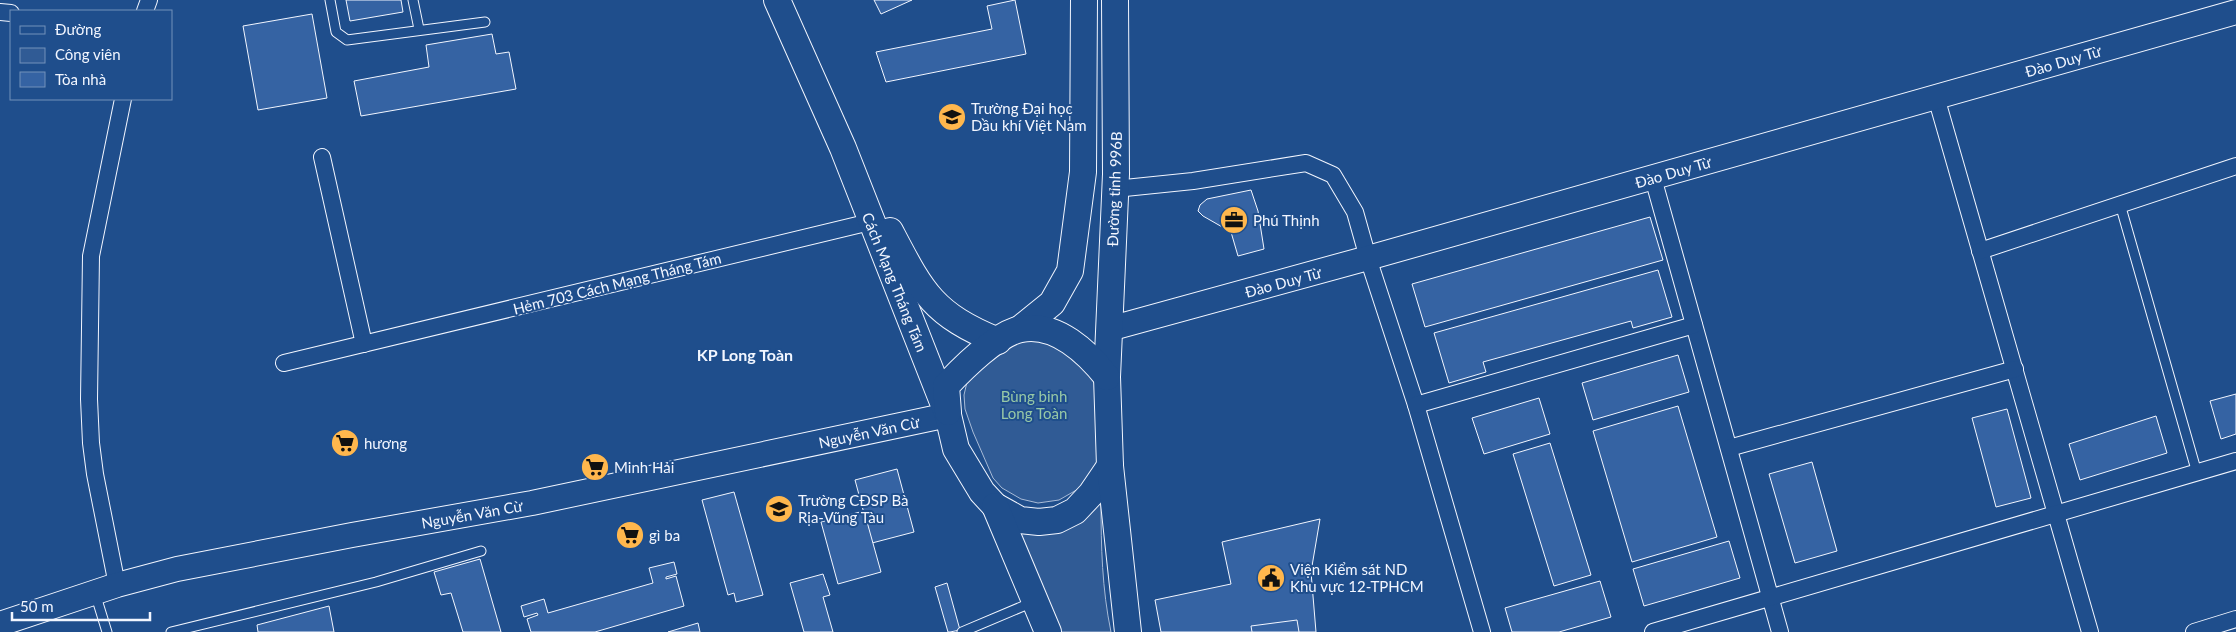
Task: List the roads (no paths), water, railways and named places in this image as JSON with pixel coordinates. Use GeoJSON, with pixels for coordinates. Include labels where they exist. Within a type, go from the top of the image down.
{"type":"FeatureCollection","features":[{"type":"Feature","properties":{"kind":"main road","name":"Cách Mạng Tháng Tám"},"geometry":{"type":"LineString","coordinates":[[777,0],[843,148],[870,222],[948,415]]}},
{"type":"Feature","properties":{"kind":"main road","name":"Đường tỉnh 996B"},"geometry":{"type":"LineString","coordinates":[[1020,329],[1052,303],[1070,271],[1083,172],[1084,0]]}},
{"type":"Feature","properties":{"kind":"main road","name":"Đường tỉnh 996B"},"geometry":{"type":"LineString","coordinates":[[1107,377],[1116,181],[1115,0]]}},
{"type":"Feature","properties":{"kind":"main road","name":"Cách Mạng Tháng Tám"},"geometry":{"type":"LineString","coordinates":[[843,148],[878,207],[914,276],[932,301],[952,319],[998,341]]}},
{"type":"Feature","properties":{"kind":"main road"},"geometry":{"type":"LineString","coordinates":[[1083,172],[1116,181]]}},
{"type":"Feature","properties":{"kind":"main road"},"geometry":{"type":"LineString","coordinates":[[1110,466],[1091,494],[1075,511],[1057,520],[1039,522],[1020,520],[995,506],[982,492],[956,448],[948,415],[946,386],[980,353],[1020,329],[1036,329],[1054,333],[1075,345],[1093,359],[1107,377],[1110,466],[1128,632]]}},
{"type":"Feature","properties":{"kind":"main road"},"geometry":{"type":"LineString","coordinates":[[995,506],[1048,632]]}},
{"type":"Feature","properties":{"kind":"street","name":"Đào Duy Từ"},"geometry":{"type":"LineString","coordinates":[[1109,329],[1653,178],[2236,12]]}},
{"type":"Feature","properties":{"kind":"street"},"geometry":{"type":"LineString","coordinates":[[1936,97],[2090,632]]}},
{"type":"Feature","properties":{"kind":"street"},"geometry":{"type":"LineString","coordinates":[[117,585],[95,474],[91,442],[91,256],[123,100]]}},
{"type":"Feature","properties":{"kind":"street"},"geometry":{"type":"LineString","coordinates":[[322,157],[364,344]]}},
{"type":"Feature","properties":{"kind":"street"},"geometry":{"type":"LineString","coordinates":[[1116,181],[1193,181],[1306,163],[1333,175],[1355,212],[1416,405],[1482,632]]}},
{"type":"Feature","properties":{"kind":"street"},"geometry":{"type":"LineString","coordinates":[[1980,251],[2236,166]]}},
{"type":"Feature","properties":{"kind":"street"},"geometry":{"type":"LineString","coordinates":[[1653,178],[1780,632]]}},
{"type":"Feature","properties":{"kind":"street","name":"Hẻm 703 Cách Mạng Tháng Tám"},"geometry":{"type":"LineString","coordinates":[[284,363],[870,222]]}},
{"type":"Feature","properties":{"kind":"street"},"geometry":{"type":"LineString","coordinates":[[1416,405],[1694,326]]}},
{"type":"Feature","properties":{"kind":"street"},"geometry":{"type":"LineString","coordinates":[[1729,448],[2014,369]]}},
{"type":"Feature","properties":{"kind":"street","name":"Nguyễn Văn Cừ"},"geometry":{"type":"LineString","coordinates":[[0,624],[117,585],[177,569],[532,503],[948,415]]}},
{"type":"Feature","properties":{"kind":"street"},"geometry":{"type":"LineString","coordinates":[[1653,632],[2236,462]]}},
{"type":"Feature","properties":{"kind":"street"},"geometry":{"type":"LineString","coordinates":[[2194,632],[2236,619]]}},
{"type":"Feature","properties":{"kind":"lane"},"geometry":{"type":"LineString","coordinates":[[330,0],[336,32],[347,40],[485,22]]}},
{"type":"Feature","properties":{"kind":"lane"},"geometry":{"type":"LineString","coordinates":[[413,0],[419,30]]}},
{"type":"Feature","properties":{"kind":"lane"},"geometry":{"type":"LineString","coordinates":[[2120,204],[2197,473]]}},
{"type":"Feature","properties":{"kind":"lane"},"geometry":{"type":"LineString","coordinates":[[171,632],[376,582],[480,551]]}},
{"type":"Feature","properties":{"kind":"lane"},"geometry":{"type":"LineString","coordinates":[[95,592],[108,632]]}},
{"type":"Feature","properties":{"kind":"lane"},"geometry":{"type":"LineString","coordinates":[[962,632],[1036,601]]}},
{"type":"Feature","properties":{"kind":"place","name":"Trường Đại học Dầu khí Việt Nam"},"geometry":{"type":"Point","coordinates":[952,117]}},
{"type":"Feature","properties":{"kind":"place","name":"Phú Thịnh"},"geometry":{"type":"Point","coordinates":[1234,220]}},
{"type":"Feature","properties":{"kind":"place","name":"hương"},"geometry":{"type":"Point","coordinates":[345,443]}},
{"type":"Feature","properties":{"kind":"place","name":"Minh Hải"},"geometry":{"type":"Point","coordinates":[595,467]}},
{"type":"Feature","properties":{"kind":"place","name":"Trường CĐSP Bà Rịa-Vũng Tàu"},"geometry":{"type":"Point","coordinates":[779,509]}},
{"type":"Feature","properties":{"kind":"place","name":"gì ba"},"geometry":{"type":"Point","coordinates":[630,535]}},
{"type":"Feature","properties":{"kind":"place","name":"Viện Kiểm sát ND Khu vực 12-TPHCM"},"geometry":{"type":"Point","coordinates":[1271,578]}},
{"type":"Feature","properties":{"kind":"district","name":"KP Long Toàn"},"geometry":{"type":"Point","coordinates":[745,354]}},
{"type":"Feature","properties":{"kind":"park label","name":"Bùng binh Long Toàn"},"geometry":{"type":"Point","coordinates":[1034,404]}}]}
